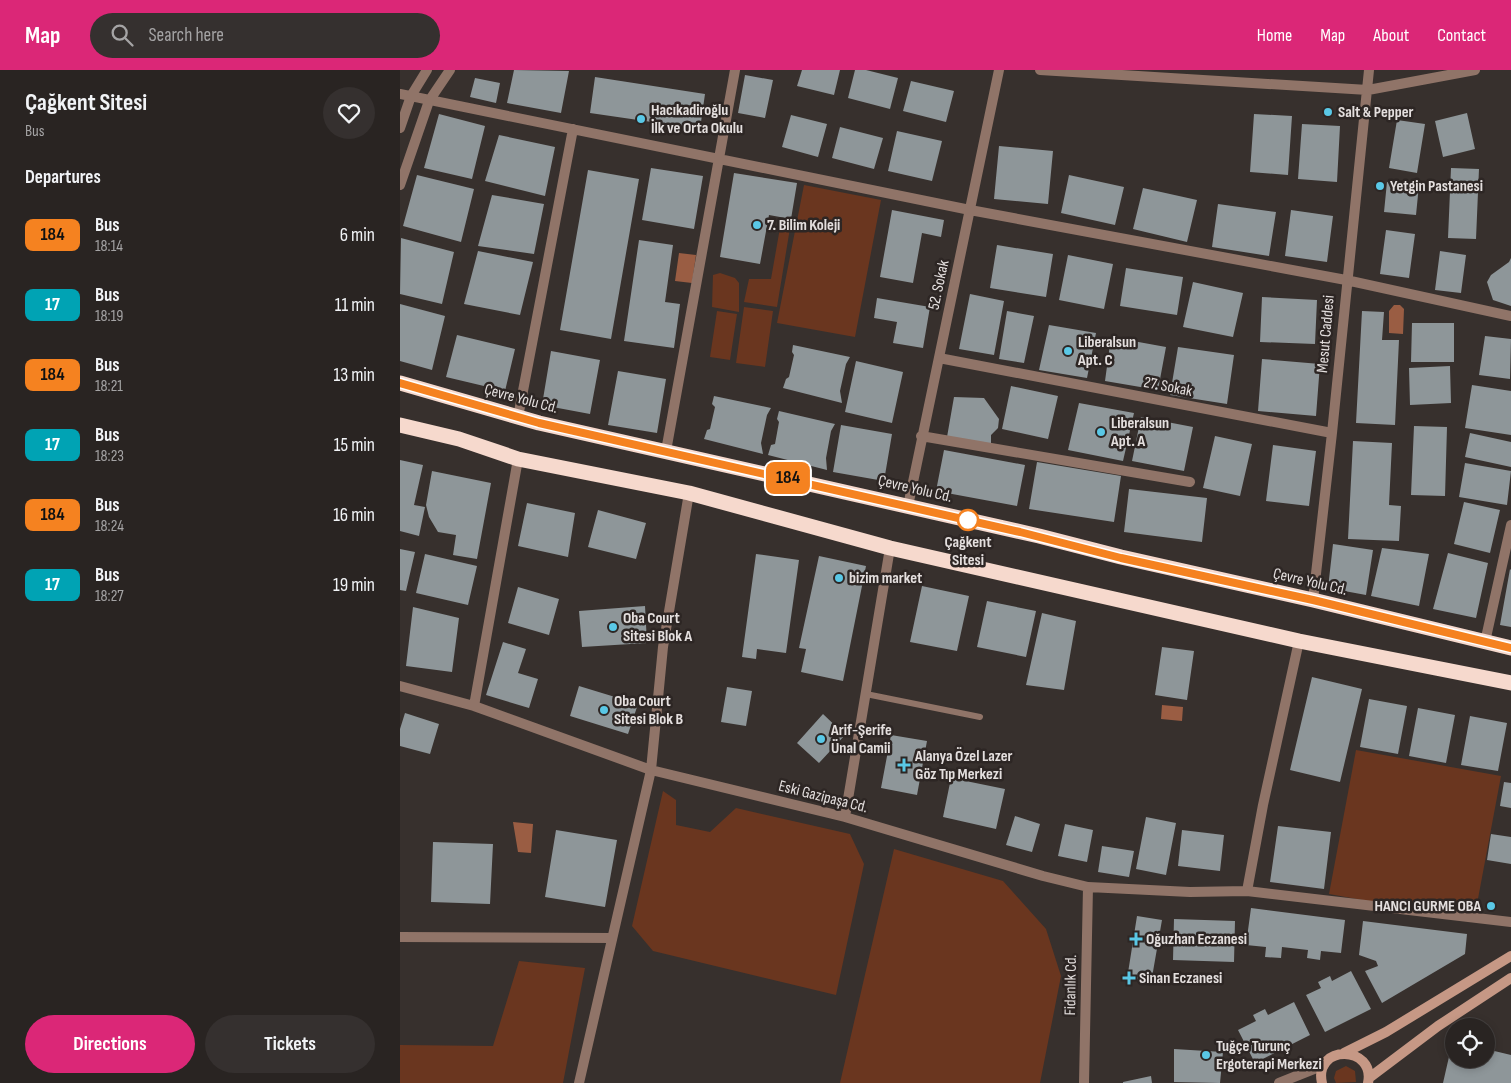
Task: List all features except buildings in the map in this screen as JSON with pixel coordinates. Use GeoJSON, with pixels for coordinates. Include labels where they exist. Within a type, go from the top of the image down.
{"type":"FeatureCollection","features":[{"type":"Feature","properties":{"kind":"highway","name":"Çevre Yolu Cd."},"geometry":{"type":"LineString","coordinates":[[400,383],[518,417],[908,506],[1121,558],[1313,600],[1511,648]]}},
{"type":"Feature","properties":{"kind":"highway"},"geometry":{"type":"LineString","coordinates":[[400,425],[459,439],[518,459],[689,493],[890,548],[1299,641],[1511,683]]}},
{"type":"Feature","properties":{"kind":"street"},"geometry":{"type":"LineString","coordinates":[[400,128],[411,96],[427,70]]}},
{"type":"Feature","properties":{"kind":"street"},"geometry":{"type":"LineString","coordinates":[[400,185],[428,100],[450,70]]}},
{"type":"Feature","properties":{"kind":"street"},"geometry":{"type":"LineString","coordinates":[[666,451],[735,70]]}},
{"type":"Feature","properties":{"kind":"street","name":"52. Sokak"},"geometry":{"type":"LineString","coordinates":[[908,506],[921,436],[999,70]]}},
{"type":"Feature","properties":{"kind":"street"},"geometry":{"type":"LineString","coordinates":[[1040,70],[1368,90],[1475,70]]}},
{"type":"Feature","properties":{"kind":"street","name":"Mesut Caddesi"},"geometry":{"type":"LineString","coordinates":[[1313,600],[1369,70]]}},
{"type":"Feature","properties":{"kind":"street"},"geometry":{"type":"LineString","coordinates":[[400,94],[970,210],[1346,280],[1511,316]]}},
{"type":"Feature","properties":{"kind":"street"},"geometry":{"type":"LineString","coordinates":[[518,417],[573,129]]}},
{"type":"Feature","properties":{"kind":"street","name":"27. Sokak"},"geometry":{"type":"LineString","coordinates":[[939,358],[1332,434]]}},
{"type":"Feature","properties":{"kind":"street"},"geometry":{"type":"LineString","coordinates":[[921,436],[1190,482]]}},
{"type":"Feature","properties":{"kind":"street"},"geometry":{"type":"LineString","coordinates":[[474,706],[518,459]]}},
{"type":"Feature","properties":{"kind":"street"},"geometry":{"type":"LineString","coordinates":[[579,1083],[651,770],[663,648],[689,493]]}},
{"type":"Feature","properties":{"kind":"street"},"geometry":{"type":"LineString","coordinates":[[1485,642],[1511,524]]}},
{"type":"Feature","properties":{"kind":"street"},"geometry":{"type":"LineString","coordinates":[[846,817],[890,548]]}},
{"type":"Feature","properties":{"kind":"street"},"geometry":{"type":"LineString","coordinates":[[1247,892],[1262,805],[1299,641]]}},
{"type":"Feature","properties":{"kind":"street","name":"Eski Gazipaşa Cd."},"geometry":{"type":"LineString","coordinates":[[400,686],[474,706],[651,770],[846,817],[1088,888],[1247,892],[1511,922]]}},
{"type":"Feature","properties":{"kind":"street","name":"Fidanlık Cd."},"geometry":{"type":"LineString","coordinates":[[1084,1083],[1088,888]]}},
{"type":"Feature","properties":{"kind":"street"},"geometry":{"type":"LineString","coordinates":[[400,936],[612,938]]}},
{"type":"Feature","properties":{"kind":"street"},"geometry":{"type":"LineString","coordinates":[[1279,1083],[1324,1065],[1336,1055],[1344,1053],[1386,1032],[1511,956]]}},
{"type":"Feature","properties":{"kind":"street"},"geometry":{"type":"LineString","coordinates":[[1368,1080],[1438,1026],[1511,978]]}},
{"type":"Feature","properties":{"kind":"street"},"geometry":{"type":"LineString","coordinates":[[1344,1053],[1359,1058],[1368,1070],[1368,1080]]}},
{"type":"Feature","properties":{"kind":"street"},"geometry":{"type":"LineString","coordinates":[[1322,1083],[1321,1072],[1324,1065]]}},
{"type":"Feature","properties":{"kind":"lane"},"geometry":{"type":"LineString","coordinates":[[866,694],[980,717]]}},
{"type":"Feature","properties":{"kind":"shaded area"},"geometry":{"type":"Polygon","coordinates":[[[804,185],[881,200],[855,337],[777,323],[804,185]]]}},
{"type":"Feature","properties":{"kind":"shaded area"},"geometry":{"type":"Polygon","coordinates":[[[781,222],[791,222],[777,307],[744,302],[749,279],[771,279],[781,222]]]}},
{"type":"Feature","properties":{"kind":"shaded area"},"geometry":{"type":"Polygon","coordinates":[[[679,253],[696,255],[692,283],[675,281],[679,253]]]}},
{"type":"Feature","properties":{"kind":"shaded area"},"geometry":{"type":"Polygon","coordinates":[[[720,273],[735,278],[739,283],[739,312],[712,307],[713,275],[720,273]]]}},
{"type":"Feature","properties":{"kind":"shaded area"},"geometry":{"type":"Polygon","coordinates":[[[1394,305],[1400,305],[1404,309],[1403,334],[1389,333],[1389,311],[1394,305]]]}},
{"type":"Feature","properties":{"kind":"shaded area"},"geometry":{"type":"Polygon","coordinates":[[[744,307],[773,311],[765,367],[736,363],[744,307]]]}},
{"type":"Feature","properties":{"kind":"shaded area"},"geometry":{"type":"Polygon","coordinates":[[[717,311],[737,314],[730,360],[710,357],[717,311]]]}},
{"type":"Feature","properties":{"kind":"shaded area"},"geometry":{"type":"Polygon","coordinates":[[[1162,705],[1183,707],[1182,721],[1161,719],[1162,705]]]}},
{"type":"Feature","properties":{"kind":"shaded area"},"geometry":{"type":"Polygon","coordinates":[[[1356,750],[1501,776],[1474,920],[1329,894],[1356,750]]]}},
{"type":"Feature","properties":{"kind":"shaded area"},"geometry":{"type":"Polygon","coordinates":[[[663,791],[676,800],[676,825],[710,832],[736,808],[850,834],[864,864],[836,995],[653,951],[632,926],[663,791]]]}},
{"type":"Feature","properties":{"kind":"shaded area"},"geometry":{"type":"Polygon","coordinates":[[[513,822],[533,824],[531,853],[518,852],[513,822]]]}},
{"type":"Feature","properties":{"kind":"shaded area"},"geometry":{"type":"Polygon","coordinates":[[[894,849],[1003,881],[1046,929],[1061,976],[1040,1083],[840,1083],[894,849]]]}},
{"type":"Feature","properties":{"kind":"shaded area"},"geometry":{"type":"Polygon","coordinates":[[[519,961],[585,968],[563,1083],[400,1083],[400,1045],[493,1046],[519,961]]]}},
{"type":"Feature","properties":{"kind":"shaded area"},"geometry":{"type":"Polygon","coordinates":[[[1346,1066],[1355,1071],[1356,1082],[1336,1083],[1334,1078],[1336,1071],[1346,1066]]]}},
{"type":"Feature","properties":{"kind":"bus line","name":"184"},"geometry":{"type":"LineString","coordinates":[[400,383],[539,423],[1039,536],[1121,558],[1313,600],[1511,648]]}},
{"type":"Feature","properties":{"kind":"place","name":"Salt & Pepper"},"geometry":{"type":"Point","coordinates":[1328,112]}},
{"type":"Feature","properties":{"kind":"place","name":"Hacıkadiroğlu İlk ve Orta Okulu"},"geometry":{"type":"Point","coordinates":[641,119]}},
{"type":"Feature","properties":{"kind":"place","name":"Yetgin Pastanesi"},"geometry":{"type":"Point","coordinates":[1380,186]}},
{"type":"Feature","properties":{"kind":"place","name":"7. Bilim Koleji"},"geometry":{"type":"Point","coordinates":[757,225]}},
{"type":"Feature","properties":{"kind":"place","name":"Liberalsun Apt. C"},"geometry":{"type":"Point","coordinates":[1068,351]}},
{"type":"Feature","properties":{"kind":"place","name":"Liberalsun Apt. A"},"geometry":{"type":"Point","coordinates":[1101,432]}},
{"type":"Feature","properties":{"kind":"place","name":"Çağkent Sitesi"},"geometry":{"type":"Point","coordinates":[968,520]}},
{"type":"Feature","properties":{"kind":"place","name":"bizim market"},"geometry":{"type":"Point","coordinates":[839,578]}},
{"type":"Feature","properties":{"kind":"place","name":"Oba Court Sitesi Blok A"},"geometry":{"type":"Point","coordinates":[613,627]}},
{"type":"Feature","properties":{"kind":"place","name":"Oba Court Sitesi Blok B"},"geometry":{"type":"Point","coordinates":[604,710]}},
{"type":"Feature","properties":{"kind":"place","name":"Arif-Şerife Ünal Camii"},"geometry":{"type":"Point","coordinates":[821,739]}},
{"type":"Feature","properties":{"kind":"place","name":"Alanya Özel Lazer Göz Tıp Merkezi"},"geometry":{"type":"Point","coordinates":[904,765]}},
{"type":"Feature","properties":{"kind":"place","name":"HANCI GURME OBA"},"geometry":{"type":"Point","coordinates":[1491,906]}},
{"type":"Feature","properties":{"kind":"place","name":"Oğuzhan Eczanesi"},"geometry":{"type":"Point","coordinates":[1136,939]}},
{"type":"Feature","properties":{"kind":"place","name":"Sinan Eczanesi"},"geometry":{"type":"Point","coordinates":[1129,978]}},
{"type":"Feature","properties":{"kind":"place","name":"Tuğçe Turunç Ergoterapi Merkezi"},"geometry":{"type":"Point","coordinates":[1206,1055]}}]}
